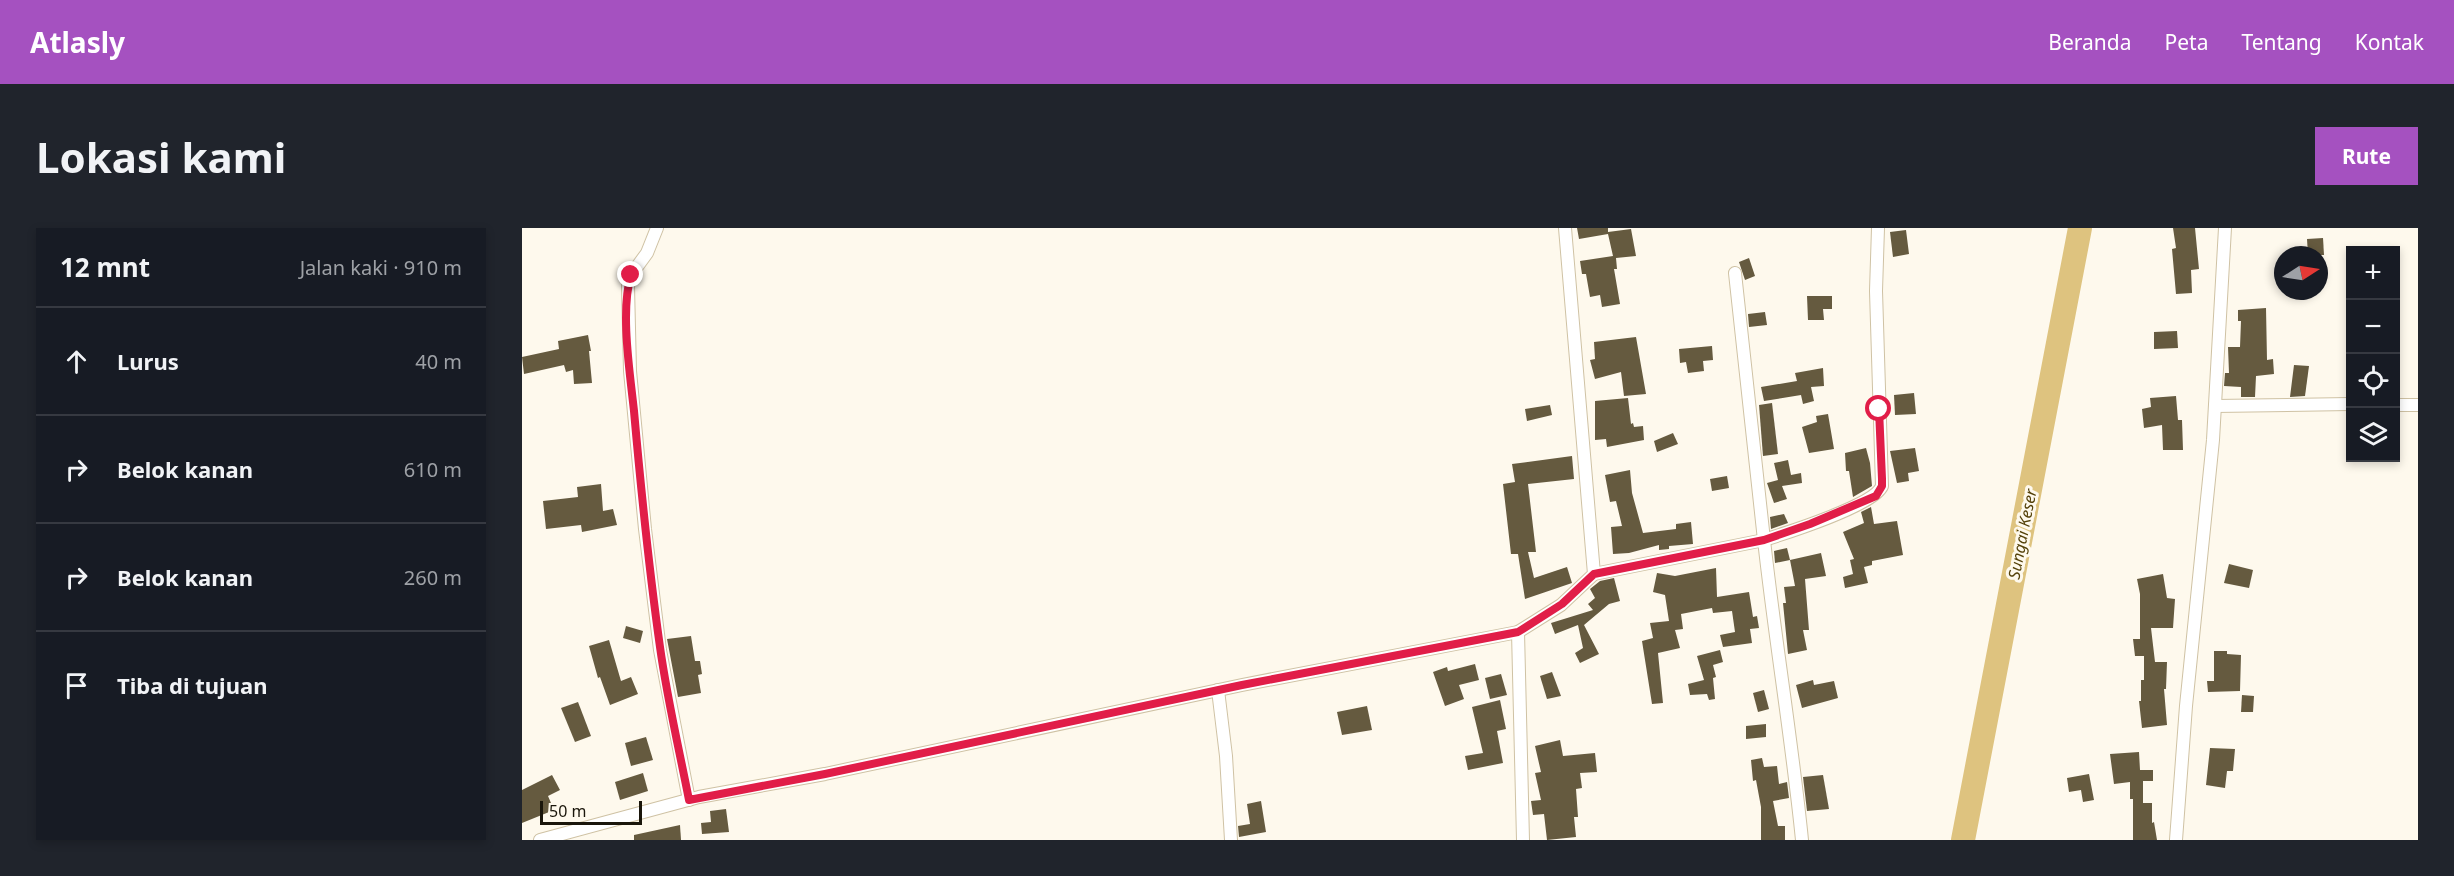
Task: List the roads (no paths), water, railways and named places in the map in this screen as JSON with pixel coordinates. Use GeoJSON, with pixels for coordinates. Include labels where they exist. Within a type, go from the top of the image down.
{"type":"FeatureCollection","features":[{"type":"Feature","properties":{"kind":"street"},"geometry":{"type":"LineString","coordinates":[[657,228],[647,253],[631,275],[628,286],[630,371],[645,529],[660,650],[689,800]]}},
{"type":"Feature","properties":{"kind":"street"},"geometry":{"type":"LineString","coordinates":[[1565,228],[1594,574]]}},
{"type":"Feature","properties":{"kind":"street"},"geometry":{"type":"LineString","coordinates":[[540,840],[689,800],[1218,690],[1518,632],[1562,604],[1594,574],[1764,540],[1872,498],[1882,486],[1876,291],[1878,228]]}},
{"type":"Feature","properties":{"kind":"street"},"geometry":{"type":"LineString","coordinates":[[2176,840],[2186,706],[2215,406],[2225,228]]}},
{"type":"Feature","properties":{"kind":"street"},"geometry":{"type":"LineString","coordinates":[[1735,273],[1777,652],[1794,755],[1802,840]]}},
{"type":"Feature","properties":{"kind":"street"},"geometry":{"type":"LineString","coordinates":[[2215,406],[2346,404]]}},
{"type":"Feature","properties":{"kind":"street"},"geometry":{"type":"LineString","coordinates":[[2400,405],[2418,405]]}},
{"type":"Feature","properties":{"kind":"street"},"geometry":{"type":"LineString","coordinates":[[1518,632],[1523,840]]}},
{"type":"Feature","properties":{"kind":"street"},"geometry":{"type":"LineString","coordinates":[[1218,690],[1226,756],[1231,840]]}},
{"type":"Feature","properties":{"kind":"waterway","name":"Sungai Keser"},"geometry":{"type":"LineString","coordinates":[[1963,840],[2080,228]]}}]}
